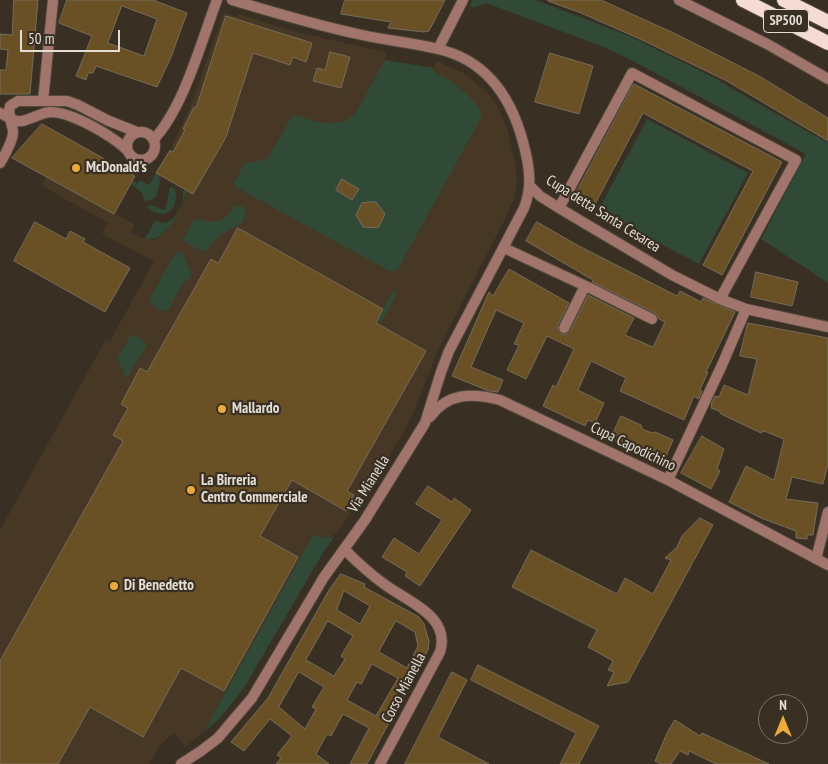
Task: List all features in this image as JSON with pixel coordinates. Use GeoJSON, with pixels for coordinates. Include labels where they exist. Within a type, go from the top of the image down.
{"type":"FeatureCollection","features":[{"type":"Feature","properties":{"kind":"highway","name":"SP500"},"geometry":{"type":"LineString","coordinates":[[743,0],[828,43]]}},
{"type":"Feature","properties":{"kind":"highway","name":"SP500"},"geometry":{"type":"LineString","coordinates":[[784,0],[828,22]]}},
{"type":"Feature","properties":{"kind":"street"},"geometry":{"type":"LineString","coordinates":[[43,100],[53,0]]}},
{"type":"Feature","properties":{"kind":"street"},"geometry":{"type":"LineString","coordinates":[[154,139],[163,129],[179,100],[217,0]]}},
{"type":"Feature","properties":{"kind":"street","name":"Cupa detta Santa Cesarea"},"geometry":{"type":"LineString","coordinates":[[232,0],[354,34],[438,49],[455,54],[472,63],[501,91],[511,106],[526,151],[530,186],[540,196],[672,275],[720,299],[746,309],[828,327]]}},
{"type":"Feature","properties":{"kind":"street"},"geometry":{"type":"LineString","coordinates":[[438,49],[464,0]]}},
{"type":"Feature","properties":{"kind":"street"},"geometry":{"type":"LineString","coordinates":[[679,0],[769,45],[828,80]]}},
{"type":"Feature","properties":{"kind":"street"},"geometry":{"type":"LineString","coordinates":[[559,208],[632,73],[796,160],[720,299]]}},
{"type":"Feature","properties":{"kind":"street"},"geometry":{"type":"LineString","coordinates":[[0,113],[10,118],[16,121],[22,122],[36,115],[48,112],[67,114],[114,139],[134,158],[143,160],[151,156],[155,148],[154,139],[146,132],[137,132],[109,121],[78,104],[67,101],[43,100],[13,103],[8,111],[10,118],[13,132],[0,163]]}},
{"type":"Feature","properties":{"kind":"street"},"geometry":{"type":"LineString","coordinates":[[128,151],[129,138],[137,132]]}},
{"type":"Feature","properties":{"kind":"street","name":"Via Mianella"},"geometry":{"type":"LineString","coordinates":[[181,764],[218,738],[252,698],[324,577],[365,520],[425,424],[449,351],[504,248],[526,203],[530,186]]}},
{"type":"Feature","properties":{"kind":"street"},"geometry":{"type":"LineString","coordinates":[[504,248],[652,319]]}},
{"type":"Feature","properties":{"kind":"street"},"geometry":{"type":"LineString","coordinates":[[564,328],[585,286]]}},
{"type":"Feature","properties":{"kind":"street"},"geometry":{"type":"LineString","coordinates":[[668,480],[746,309]]}},
{"type":"Feature","properties":{"kind":"street","name":"Cupa Capodichino"},"geometry":{"type":"LineString","coordinates":[[425,424],[437,406],[447,400],[465,396],[486,396],[500,400],[668,480],[828,565]]}},
{"type":"Feature","properties":{"kind":"street"},"geometry":{"type":"LineString","coordinates":[[816,559],[828,512]]}},
{"type":"Feature","properties":{"kind":"street","name":"Corso Mianella"},"geometry":{"type":"LineString","coordinates":[[344,549],[363,568],[426,612],[442,633],[440,652],[380,764]]}},
{"type":"Feature","properties":{"kind":"shaded area","name":"La Birreria Centro Commerciale"},"geometry":{"type":"Polygon","coordinates":[[[224,12],[237,17],[238,14],[296,32],[386,52],[385,60],[434,68],[436,61],[462,72],[487,92],[497,105],[502,116],[508,131],[517,175],[515,196],[437,352],[415,409],[401,437],[338,532],[329,538],[313,536],[203,733],[185,747],[174,733],[161,744],[149,764],[0,764],[0,530],[106,339],[110,341],[154,261],[102,234],[108,223],[42,186],[46,177],[134,224],[131,233],[143,238],[153,240],[163,234],[184,202],[187,191],[201,168],[173,152],[174,150],[171,148],[191,105],[224,12]]]}},
{"type":"Feature","properties":{"kind":"green space"},"geometry":{"type":"Polygon","coordinates":[[[473,0],[536,0],[629,36],[719,80],[828,143],[828,283],[761,239],[806,154],[604,47],[486,3],[472,8],[470,5],[473,0]]]}},
{"type":"Feature","properties":{"kind":"green space"},"geometry":{"type":"Polygon","coordinates":[[[385,60],[434,68],[434,72],[455,84],[469,96],[482,116],[399,267],[395,271],[389,271],[236,187],[234,184],[244,164],[267,159],[292,116],[296,115],[319,122],[334,123],[348,119],[355,114],[385,60]]]}},
{"type":"Feature","properties":{"kind":"green space"},"geometry":{"type":"Polygon","coordinates":[[[647,119],[748,173],[699,264],[598,211],[647,119]]]}},
{"type":"Feature","properties":{"kind":"green space"},"geometry":{"type":"Polygon","coordinates":[[[156,173],[159,176],[160,183],[156,197],[145,202],[141,192],[131,184],[133,181],[138,183],[140,180],[149,185],[156,173]]]}},
{"type":"Feature","properties":{"kind":"green space"},"geometry":{"type":"Polygon","coordinates":[[[170,187],[174,188],[176,200],[170,211],[160,214],[146,207],[150,205],[165,210],[170,187]]]}},
{"type":"Feature","properties":{"kind":"green space"},"geometry":{"type":"Polygon","coordinates":[[[185,190],[187,191],[182,205],[182,203],[183,191],[185,190]]]}},
{"type":"Feature","properties":{"kind":"green space"},"geometry":{"type":"Polygon","coordinates":[[[236,205],[243,206],[247,211],[241,224],[220,235],[206,251],[201,251],[184,241],[184,237],[194,220],[222,220],[236,205]]]}},
{"type":"Feature","properties":{"kind":"green space"},"geometry":{"type":"Polygon","coordinates":[[[178,212],[167,230],[160,236],[153,239],[145,239],[155,220],[161,223],[172,220],[178,212]]]}},
{"type":"Feature","properties":{"kind":"green space"},"geometry":{"type":"Polygon","coordinates":[[[175,253],[183,254],[191,273],[190,278],[183,283],[168,310],[164,312],[151,304],[149,300],[175,253]]]}},
{"type":"Feature","properties":{"kind":"green space"},"geometry":{"type":"Polygon","coordinates":[[[394,289],[396,296],[380,324],[378,318],[394,289]]]}},
{"type":"Feature","properties":{"kind":"green space"},"geometry":{"type":"Polygon","coordinates":[[[130,336],[139,338],[147,345],[126,379],[118,358],[130,336]]]}},
{"type":"Feature","properties":{"kind":"green space"},"geometry":{"type":"Polygon","coordinates":[[[313,535],[324,538],[335,536],[326,548],[245,686],[221,717],[203,733],[313,535]]]}},
{"type":"Feature","properties":{"kind":"building"},"geometry":{"type":"Polygon","coordinates":[[[14,0],[38,0],[30,94],[0,94],[0,70],[6,70],[8,50],[0,49],[0,34],[12,35],[14,0]]]}},
{"type":"Feature","properties":{"kind":"building"},"geometry":{"type":"Polygon","coordinates":[[[67,0],[153,0],[187,13],[171,57],[157,87],[96,66],[93,73],[88,73],[86,80],[76,76],[92,36],[59,23],[67,0]],[[122,6],[108,43],[144,56],[157,19],[122,6]]]}},
{"type":"Feature","properties":{"kind":"building"},"geometry":{"type":"Polygon","coordinates":[[[345,0],[445,0],[429,31],[424,32],[388,28],[391,22],[341,14],[345,0]]]}},
{"type":"Feature","properties":{"kind":"building"},"geometry":{"type":"Polygon","coordinates":[[[548,0],[601,0],[678,35],[759,76],[828,118],[828,141],[727,81],[640,39],[548,0]]]}},
{"type":"Feature","properties":{"kind":"building"},"geometry":{"type":"Polygon","coordinates":[[[226,16],[312,43],[306,62],[293,57],[290,65],[253,53],[226,137],[193,194],[156,173],[170,150],[173,152],[185,130],[183,129],[194,107],[196,107],[226,16]]]}},
{"type":"Feature","properties":{"kind":"building"},"geometry":{"type":"Polygon","coordinates":[[[330,52],[350,57],[341,88],[313,81],[317,68],[325,70],[330,52]]]}},
{"type":"Feature","properties":{"kind":"building"},"geometry":{"type":"Polygon","coordinates":[[[550,53],[593,66],[579,114],[535,102],[550,53]]]}},
{"type":"Feature","properties":{"kind":"building"},"geometry":{"type":"Polygon","coordinates":[[[634,84],[782,162],[722,275],[703,265],[753,171],[643,113],[594,206],[575,195],[634,84]]]}},
{"type":"Feature","properties":{"kind":"building","name":"McDonald's"},"geometry":{"type":"Polygon","coordinates":[[[42,124],[135,176],[114,214],[12,158],[42,124]]]}},
{"type":"Feature","properties":{"kind":"building"},"geometry":{"type":"Polygon","coordinates":[[[342,179],[359,189],[352,200],[336,190],[342,179]]]}},
{"type":"Feature","properties":{"kind":"building"},"geometry":{"type":"Polygon","coordinates":[[[376,202],[385,214],[378,228],[363,227],[356,215],[362,203],[376,202]]]}},
{"type":"Feature","properties":{"kind":"building"},"geometry":{"type":"Polygon","coordinates":[[[35,222],[66,239],[70,231],[85,239],[83,242],[130,268],[105,312],[14,261],[35,222]]]}},
{"type":"Feature","properties":{"kind":"building"},"geometry":{"type":"Polygon","coordinates":[[[537,222],[579,246],[677,296],[680,291],[701,302],[703,298],[735,312],[706,372],[708,372],[700,390],[702,391],[699,399],[694,396],[684,420],[620,391],[626,378],[591,361],[578,390],[604,403],[595,423],[588,420],[585,426],[543,406],[553,385],[556,387],[574,349],[547,336],[526,379],[507,370],[519,345],[514,344],[524,323],[496,310],[471,367],[503,380],[498,392],[489,391],[452,376],[489,292],[493,296],[509,269],[569,303],[558,325],[557,329],[561,334],[565,335],[570,331],[588,295],[634,318],[625,335],[653,347],[665,322],[659,319],[655,313],[592,282],[593,280],[526,241],[537,222]]]}},
{"type":"Feature","properties":{"kind":"building","name":"La Birreria Centro Commerciale"},"geometry":{"type":"Polygon","coordinates":[[[238,228],[383,309],[376,323],[426,351],[347,491],[354,495],[346,511],[292,480],[260,536],[298,557],[224,691],[181,668],[143,737],[90,707],[58,764],[0,764],[0,661],[123,441],[113,435],[128,408],[121,404],[140,368],[147,372],[211,259],[218,263],[238,228]]]}},
{"type":"Feature","properties":{"kind":"building"},"geometry":{"type":"Polygon","coordinates":[[[756,272],[798,282],[792,306],[751,297],[756,272]]]}},
{"type":"Feature","properties":{"kind":"building"},"geometry":{"type":"Polygon","coordinates":[[[748,323],[828,338],[828,464],[823,484],[792,477],[786,499],[818,503],[813,535],[807,535],[807,539],[796,538],[796,531],[761,518],[729,502],[746,466],[774,480],[784,439],[764,431],[761,433],[711,408],[715,396],[719,397],[724,385],[748,395],[757,359],[740,356],[748,323]]]}},
{"type":"Feature","properties":{"kind":"building"},"geometry":{"type":"Polygon","coordinates":[[[621,416],[641,425],[642,429],[652,433],[655,432],[673,440],[663,463],[653,458],[652,461],[621,447],[622,444],[611,439],[621,416]]]}},
{"type":"Feature","properties":{"kind":"building"},"geometry":{"type":"Polygon","coordinates":[[[702,436],[724,449],[717,469],[720,471],[711,489],[681,473],[702,436]]]}},
{"type":"Feature","properties":{"kind":"building"},"geometry":{"type":"Polygon","coordinates":[[[428,486],[452,502],[454,498],[471,510],[420,586],[405,576],[407,572],[382,557],[394,538],[419,554],[442,520],[416,504],[428,486]]]}},
{"type":"Feature","properties":{"kind":"building"},"geometry":{"type":"Polygon","coordinates":[[[700,518],[713,525],[628,682],[607,686],[614,672],[608,670],[613,661],[588,647],[597,630],[512,587],[531,550],[617,594],[625,578],[653,594],[671,560],[665,558],[677,547],[682,536],[700,518]]]}},
{"type":"Feature","properties":{"kind":"building"},"geometry":{"type":"Polygon","coordinates":[[[341,574],[365,584],[364,587],[419,617],[424,624],[429,641],[428,650],[367,764],[350,764],[369,728],[343,714],[331,736],[327,734],[316,754],[329,764],[276,764],[281,758],[277,755],[292,736],[270,719],[244,751],[231,742],[268,698],[329,590],[341,574]],[[344,591],[337,610],[360,624],[370,606],[344,591]],[[328,621],[306,660],[334,676],[345,659],[341,656],[353,636],[328,621]],[[396,621],[379,652],[407,668],[418,646],[415,632],[396,621]],[[372,664],[361,684],[357,682],[347,700],[376,716],[398,678],[372,664]],[[299,672],[279,707],[305,729],[316,709],[312,707],[324,687],[299,672]]]}},
{"type":"Feature","properties":{"kind":"building"},"geometry":{"type":"Polygon","coordinates":[[[478,665],[599,726],[579,764],[560,764],[576,733],[471,680],[478,665]]]}},
{"type":"Feature","properties":{"kind":"building"},"geometry":{"type":"Polygon","coordinates":[[[452,672],[467,680],[438,737],[489,764],[405,764],[452,672]]]}},
{"type":"Feature","properties":{"kind":"building"},"geometry":{"type":"Polygon","coordinates":[[[675,720],[700,736],[702,733],[769,764],[716,764],[689,751],[688,755],[680,751],[671,764],[661,764],[655,761],[675,720]]]}},
{"type":"Feature","properties":{"kind":"place","name":"McDonald's"},"geometry":{"type":"Point","coordinates":[76,168]}},
{"type":"Feature","properties":{"kind":"place","name":"Mallardo"},"geometry":{"type":"Point","coordinates":[222,409]}},
{"type":"Feature","properties":{"kind":"place","name":"La Birreria Centro Commerciale"},"geometry":{"type":"Point","coordinates":[191,490]}},
{"type":"Feature","properties":{"kind":"place","name":"Di Benedetto"},"geometry":{"type":"Point","coordinates":[114,586]}}]}
